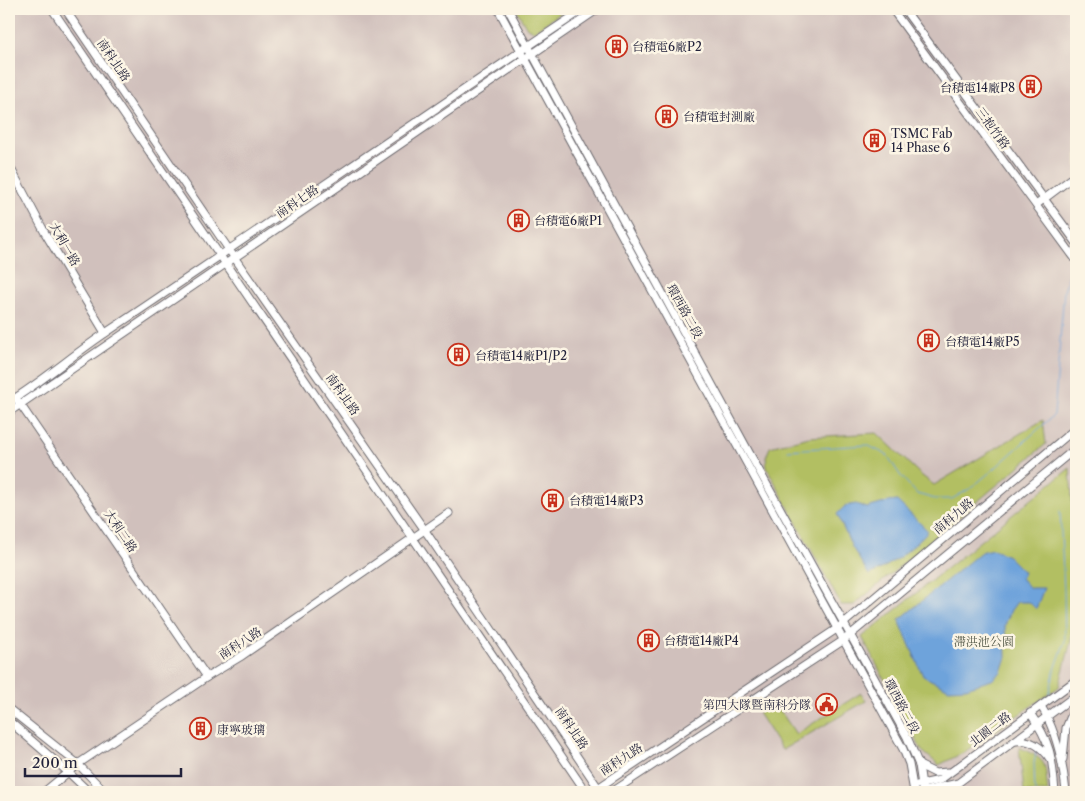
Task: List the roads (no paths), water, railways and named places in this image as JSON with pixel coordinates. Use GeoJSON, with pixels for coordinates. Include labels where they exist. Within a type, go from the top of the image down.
{"type":"FeatureCollection","features":[{"type":"Feature","properties":{"kind":"street","name":"南科北路"},"geometry":{"type":"LineString","coordinates":[[52,9],[586,792]]}},
{"type":"Feature","properties":{"kind":"street","name":"南科北路"},"geometry":{"type":"LineString","coordinates":[[65,9],[234,257],[424,529],[597,791]]}},
{"type":"Feature","properties":{"kind":"street"},"geometry":{"type":"LineString","coordinates":[[498,9],[520,51]]}},
{"type":"Feature","properties":{"kind":"street","name":"環西路二段"},"geometry":{"type":"LineString","coordinates":[[508,9],[751,456],[907,736],[919,765],[919,790]]}},
{"type":"Feature","properties":{"kind":"street"},"geometry":{"type":"LineString","coordinates":[[528,46],[584,9]]}},
{"type":"Feature","properties":{"kind":"street","name":"南科七路"},"geometry":{"type":"LineString","coordinates":[[9,402],[105,333],[222,260],[234,257],[598,9]]}},
{"type":"Feature","properties":{"kind":"street","name":"三抱竹路"},"geometry":{"type":"LineString","coordinates":[[892,9],[1076,260]]}},
{"type":"Feature","properties":{"kind":"street","name":"三抱竹路"},"geometry":{"type":"LineString","coordinates":[[904,9],[1076,242]]}},
{"type":"Feature","properties":{"kind":"street","name":"南科七路"},"geometry":{"type":"LineString","coordinates":[[9,412],[222,260],[230,250],[528,46]]}},
{"type":"Feature","properties":{"kind":"street","name":"環西路二段"},"geometry":{"type":"LineString","coordinates":[[520,51],[838,628],[903,749],[919,790]]}},
{"type":"Feature","properties":{"kind":"street","name":"大利一路"},"geometry":{"type":"LineString","coordinates":[[9,165],[45,233],[105,333]]}},
{"type":"Feature","properties":{"kind":"street"},"geometry":{"type":"LineString","coordinates":[[1036,204],[1076,175]]}},
{"type":"Feature","properties":{"kind":"street","name":"大利二路"},"geometry":{"type":"LineString","coordinates":[[16,398],[207,677]]}},
{"type":"Feature","properties":{"kind":"street","name":"南科九路"},"geometry":{"type":"LineString","coordinates":[[597,791],[838,628],[1076,428]]}},
{"type":"Feature","properties":{"kind":"street","name":"南科九路"},"geometry":{"type":"LineString","coordinates":[[612,792],[844,640],[1076,448]]}},
{"type":"Feature","properties":{"kind":"street","name":"南科八路"},"geometry":{"type":"LineString","coordinates":[[44,792],[78,764],[207,677],[240,658],[449,513]]}},
{"type":"Feature","properties":{"kind":"street","name":"北園二路"},"geometry":{"type":"LineString","coordinates":[[919,790],[958,783],[1003,750],[1040,727],[1045,711],[1076,680]]}},
{"type":"Feature","properties":{"kind":"street","name":"北園二路"},"geometry":{"type":"LineString","coordinates":[[919,790],[940,780],[1030,713],[1045,711],[1076,695]]}},
{"type":"Feature","properties":{"kind":"street"},"geometry":{"type":"LineString","coordinates":[[1066,792],[1063,753],[1066,728],[1076,704]]}},
{"type":"Feature","properties":{"kind":"street"},"geometry":{"type":"LineString","coordinates":[[9,708],[78,764],[105,792]]}},
{"type":"Feature","properties":{"kind":"street"},"geometry":{"type":"LineString","coordinates":[[1045,711],[1053,728],[1064,769]]}},
{"type":"Feature","properties":{"kind":"street"},"geometry":{"type":"LineString","coordinates":[[1030,713],[1040,727],[1050,748],[1055,792]]}},
{"type":"Feature","properties":{"kind":"street"},"geometry":{"type":"LineString","coordinates":[[9,721],[68,772],[88,792]]}},
{"type":"Feature","properties":{"kind":"street"},"geometry":{"type":"LineString","coordinates":[[1003,750],[1017,740],[1024,740],[1044,750],[1053,763]]}},
{"type":"Feature","properties":{"kind":"street"},"geometry":{"type":"LineString","coordinates":[[919,765],[935,773],[951,772]]}},
{"type":"Feature","properties":{"kind":"street"},"geometry":{"type":"LineString","coordinates":[[944,792],[958,783]]}},
{"type":"Feature","properties":{"kind":"water"},"geometry":{"type":"Polygon","coordinates":[[[897,501],[928,531],[900,556],[885,567],[869,575],[852,547],[837,514],[845,506],[856,504],[867,508],[897,501]]]}},
{"type":"Feature","properties":{"kind":"water"},"geometry":{"type":"Polygon","coordinates":[[[992,549],[1008,556],[1024,572],[1021,578],[1030,588],[1044,588],[1036,609],[1029,602],[1017,602],[1011,610],[1005,625],[1006,657],[1001,672],[992,680],[966,688],[949,689],[923,676],[899,620],[981,552],[992,549]]]}},
{"type":"Feature","properties":{"kind":"waterway"},"geometry":{"type":"LineString","coordinates":[[1075,253],[1076,247]]}},
{"type":"Feature","properties":{"kind":"waterway"},"geometry":{"type":"LineString","coordinates":[[788,450],[867,445],[887,455],[900,475],[917,494],[935,499],[952,499],[971,488],[1054,415],[1064,291],[1073,260]]}},
{"type":"Feature","properties":{"kind":"waterway"},"geometry":{"type":"LineString","coordinates":[[1049,696],[1054,672],[1065,641],[1060,511]]}},
{"type":"Feature","properties":{"kind":"waterway"},"geometry":{"type":"LineString","coordinates":[[1035,792],[1034,763],[1037,748]]}},
{"type":"Feature","properties":{"kind":"place","name":"台積電6廠P2"},"geometry":{"type":"Point","coordinates":[616,46]}},
{"type":"Feature","properties":{"kind":"place","name":"台積電14廠P8"},"geometry":{"type":"Point","coordinates":[1031,87]}},
{"type":"Feature","properties":{"kind":"place","name":"台積電封測廠"},"geometry":{"type":"Point","coordinates":[667,116]}},
{"type":"Feature","properties":{"kind":"place","name":"TSMC Fab 14 Phase 6"},"geometry":{"type":"Point","coordinates":[875,140]}},
{"type":"Feature","properties":{"kind":"place","name":"台積電6廠P1"},"geometry":{"type":"Point","coordinates":[518,220]}},
{"type":"Feature","properties":{"kind":"place","name":"台積電14廠P5"},"geometry":{"type":"Point","coordinates":[929,341]}},
{"type":"Feature","properties":{"kind":"place","name":"台積電14廠P1/P2"},"geometry":{"type":"Point","coordinates":[459,355]}},
{"type":"Feature","properties":{"kind":"place","name":"台積電14廠P3"},"geometry":{"type":"Point","coordinates":[553,500]}},
{"type":"Feature","properties":{"kind":"place","name":"台積電14廠P4"},"geometry":{"type":"Point","coordinates":[648,640]}},
{"type":"Feature","properties":{"kind":"place","name":"第四大隊暨南科分隊"},"geometry":{"type":"Point","coordinates":[827,704]}},
{"type":"Feature","properties":{"kind":"place","name":"康寧玻璃"},"geometry":{"type":"Point","coordinates":[201,729]}},
{"type":"Feature","properties":{"kind":"park label","name":"滯洪池公園"},"geometry":{"type":"Point","coordinates":[984,641]}}]}
